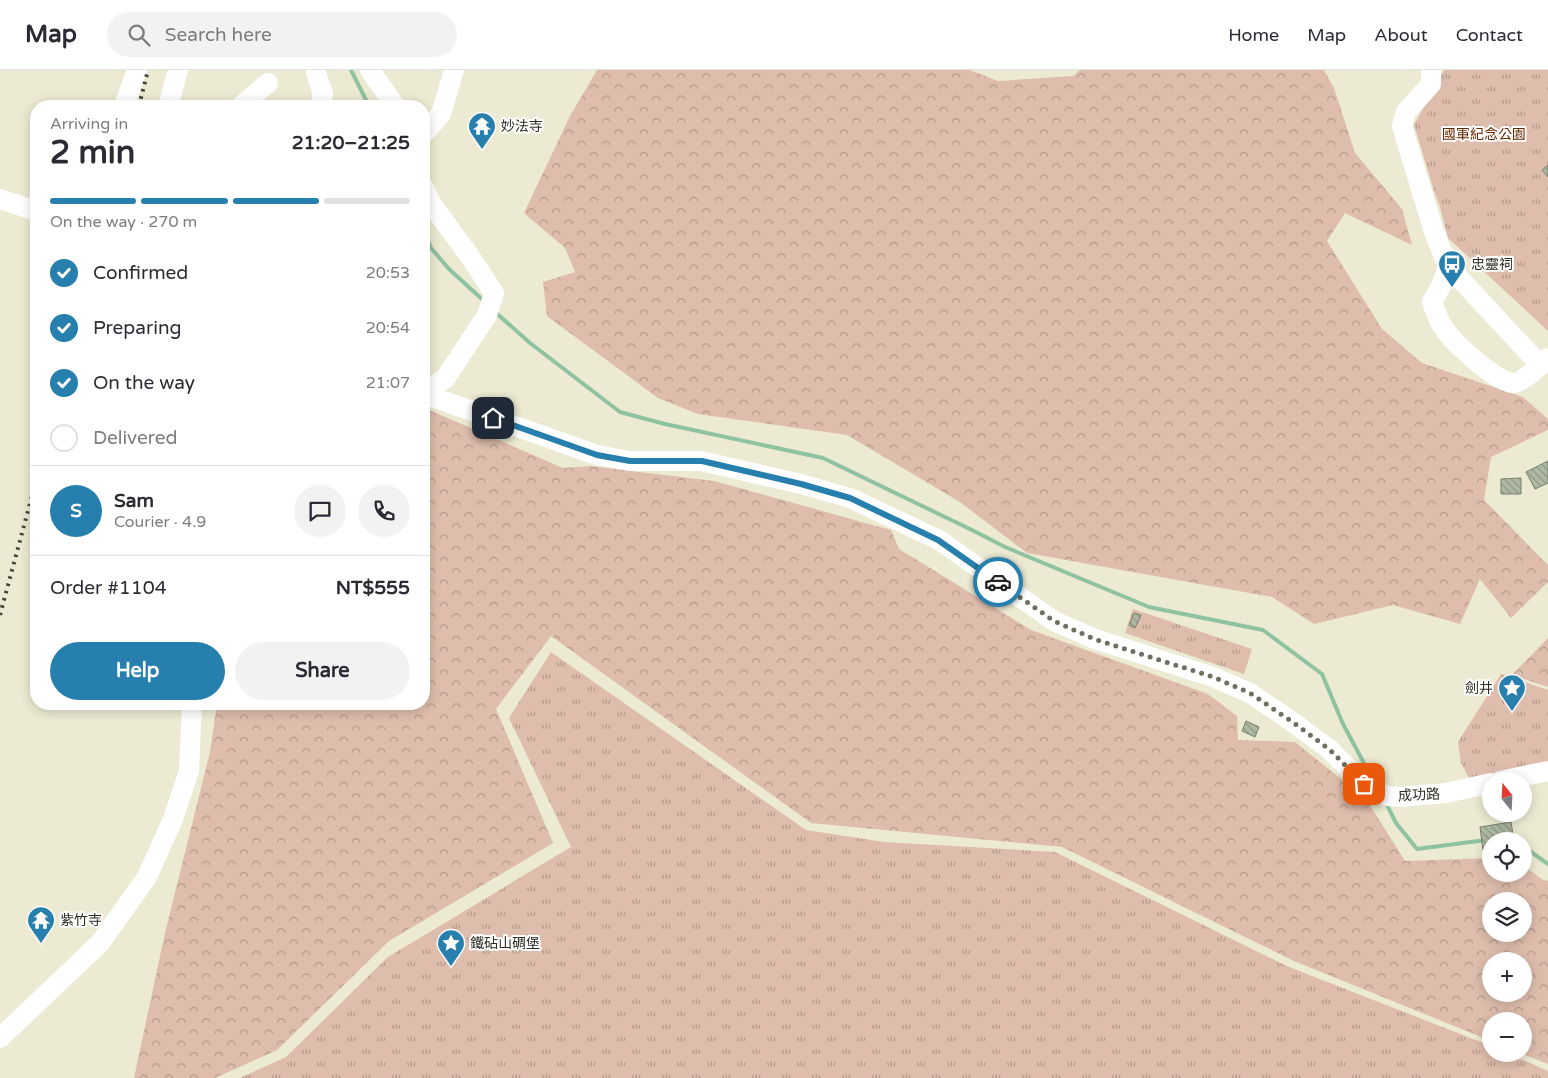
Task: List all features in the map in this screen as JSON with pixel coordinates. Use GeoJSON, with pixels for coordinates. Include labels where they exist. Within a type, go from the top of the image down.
{"type":"FeatureCollection","features":[{"type":"Feature","properties":{"kind":"street"},"geometry":{"type":"LineString","coordinates":[[126,100],[137,70]]}},
{"type":"Feature","properties":{"kind":"street"},"geometry":{"type":"LineString","coordinates":[[170,100],[178,70]]}},
{"type":"Feature","properties":{"kind":"street"},"geometry":{"type":"LineString","coordinates":[[370,70],[391,100]]}},
{"type":"Feature","properties":{"kind":"street"},"geometry":{"type":"LineString","coordinates":[[430,126],[440,114],[454,70]]}},
{"type":"Feature","properties":{"kind":"street"},"geometry":{"type":"LineString","coordinates":[[1431,70],[1431,84],[1406,112],[1402,126],[1434,232],[1448,266],[1544,362],[1514,383],[1502,379],[1482,367],[1445,330],[1432,302],[1441,286],[1448,266]]}},
{"type":"Feature","properties":{"kind":"street"},"geometry":{"type":"LineString","coordinates":[[316,73],[323,94],[322,100]]}},
{"type":"Feature","properties":{"kind":"street"},"geometry":{"type":"LineString","coordinates":[[248,100],[268,83]]}},
{"type":"Feature","properties":{"kind":"street"},"geometry":{"type":"LineString","coordinates":[[0,199],[30,209]]}},
{"type":"Feature","properties":{"kind":"street"},"geometry":{"type":"LineString","coordinates":[[430,200],[494,293],[490,307],[445,379],[430,388]]}},
{"type":"Feature","properties":{"kind":"street","name":"成功路"},"geometry":{"type":"LineString","coordinates":[[430,394],[597,455],[630,461],[702,461],[801,484],[850,498],[938,540],[1054,621],[1094,639],[1213,677],[1250,693],[1329,749],[1364,784],[1380,792],[1399,797],[1446,793],[1482,785]]}},
{"type":"Feature","properties":{"kind":"street"},"geometry":{"type":"LineString","coordinates":[[0,1038],[100,942],[147,877],[173,820],[189,771],[192,710]]}},
{"type":"Feature","properties":{"kind":"street"},"geometry":{"type":"LineString","coordinates":[[1528,762],[1548,770]]}},
{"type":"Feature","properties":{"kind":"street"},"geometry":{"type":"LineString","coordinates":[[1532,774],[1548,770]]}},
{"type":"Feature","properties":{"kind":"green space"},"geometry":{"type":"Polygon","coordinates":[[[597,70],[970,70],[998,81],[1073,76],[1080,70],[1324,70],[1334,88],[1355,153],[1402,209],[1412,245],[1345,213],[1327,241],[1382,329],[1422,363],[1523,397],[1548,419],[1548,430],[1491,457],[1484,500],[1548,565],[1548,582],[1511,618],[1480,579],[1460,624],[1393,605],[1314,624],[1272,597],[1027,553],[960,502],[847,435],[698,414],[658,398],[547,316],[543,282],[575,272],[565,248],[524,213],[570,116],[597,70]]]}},
{"type":"Feature","properties":{"kind":"green space","name":"國軍紀念公園"},"geometry":{"type":"Polygon","coordinates":[[[1444,70],[1548,70],[1548,331],[1448,238],[1414,125],[1444,70]]]}},
{"type":"Feature","properties":{"kind":"green space"},"geometry":{"type":"Polygon","coordinates":[[[430,410],[563,468],[590,466],[714,481],[891,530],[899,549],[1031,630],[1208,694],[1237,716],[1238,740],[1295,742],[1366,799],[1405,861],[1482,858],[1482,882],[1532,882],[1532,872],[1543,880],[1548,881],[1548,1064],[1532,1058],[1532,1012],[1482,1012],[1482,1037],[1294,961],[1062,847],[811,823],[551,636],[496,709],[553,843],[389,941],[277,1050],[215,1078],[134,1078],[165,933],[210,752],[216,710],[430,710],[430,410]]]}},
{"type":"Feature","properties":{"kind":"green space"},"geometry":{"type":"Polygon","coordinates":[[[1133,609],[1252,649],[1244,674],[1125,633],[1133,609]]]}},
{"type":"Feature","properties":{"kind":"green space"},"geometry":{"type":"Polygon","coordinates":[[[1548,638],[1548,687],[1512,675],[1548,638]]]}},
{"type":"Feature","properties":{"kind":"green space"},"geometry":{"type":"Polygon","coordinates":[[[551,652],[806,830],[884,842],[1055,852],[1289,967],[1482,1042],[1482,1062],[1528,1062],[1548,1071],[1548,1078],[240,1078],[286,1057],[388,957],[571,847],[509,718],[551,652]]]}},
{"type":"Feature","properties":{"kind":"green space","name":"劍井"},"geometry":{"type":"Polygon","coordinates":[[[1501,674],[1548,690],[1548,770],[1532,772],[1482,772],[1482,780],[1471,782],[1461,763],[1458,742],[1501,674]]]}},
{"type":"Feature","properties":{"kind":"building"},"geometry":{"type":"Polygon","coordinates":[[[1548,165],[1548,177],[1542,170],[1548,165]]]}},
{"type":"Feature","properties":{"kind":"building"},"geometry":{"type":"Polygon","coordinates":[[[1548,461],[1548,483],[1535,489],[1526,472],[1548,461]]]}},
{"type":"Feature","properties":{"kind":"building"},"geometry":{"type":"Polygon","coordinates":[[[1521,478],[1521,494],[1501,494],[1501,479],[1521,478]]]}},
{"type":"Feature","properties":{"kind":"building"},"geometry":{"type":"Polygon","coordinates":[[[1134,613],[1141,615],[1135,628],[1129,625],[1134,613]]]}},
{"type":"Feature","properties":{"kind":"building"},"geometry":{"type":"Polygon","coordinates":[[[1246,721],[1259,727],[1255,737],[1242,731],[1246,721]]]}},
{"type":"Feature","properties":{"kind":"building"},"geometry":{"type":"Polygon","coordinates":[[[1511,822],[1513,832],[1482,832],[1482,842],[1480,827],[1511,822]]]}},
{"type":"Feature","properties":{"kind":"waterway"},"geometry":{"type":"LineString","coordinates":[[351,70],[366,100]]}},
{"type":"Feature","properties":{"kind":"waterway"},"geometry":{"type":"LineString","coordinates":[[430,245],[449,269],[484,301]]}},
{"type":"Feature","properties":{"kind":"waterway"},"geometry":{"type":"LineString","coordinates":[[494,311],[530,343],[620,412],[665,424],[823,458],[1005,547],[1149,607],[1263,630],[1322,674],[1343,724],[1373,780]]}},
{"type":"Feature","properties":{"kind":"waterway"},"geometry":{"type":"LineString","coordinates":[[1386,803],[1396,823],[1417,849],[1482,841]]}},
{"type":"Feature","properties":{"kind":"waterway"},"geometry":{"type":"LineString","coordinates":[[1532,853],[1548,864]]}},
{"type":"Feature","properties":{"kind":"railway"},"geometry":{"type":"LineString","coordinates":[[140,100],[148,70]]}},
{"type":"Feature","properties":{"kind":"railway"},"geometry":{"type":"LineString","coordinates":[[0,615],[30,503]]}},
{"type":"Feature","properties":{"kind":"way so far"},"geometry":{"type":"LineString","coordinates":[[998,582],[1054,621],[1094,639],[1213,677],[1250,693],[1329,749],[1364,784]]}},
{"type":"Feature","properties":{"kind":"place","name":"妙法寺"},"geometry":{"type":"Point","coordinates":[482,150]}},
{"type":"Feature","properties":{"kind":"place","name":"忠靈祠"},"geometry":{"type":"Point","coordinates":[1452,288]}},
{"type":"Feature","properties":{"kind":"place","name":"劍井"},"geometry":{"type":"Point","coordinates":[1512,712]}},
{"type":"Feature","properties":{"kind":"place","name":"紫竹寺"},"geometry":{"type":"Point","coordinates":[41,944]}},
{"type":"Feature","properties":{"kind":"place","name":"鐵砧山碉堡"},"geometry":{"type":"Point","coordinates":[451,967]}},
{"type":"Feature","properties":{"kind":"route"},"geometry":{"type":"LineString","coordinates":[[493,418],[597,455],[630,461],[702,461],[801,484],[850,498],[938,540],[998,582]]}}]}
